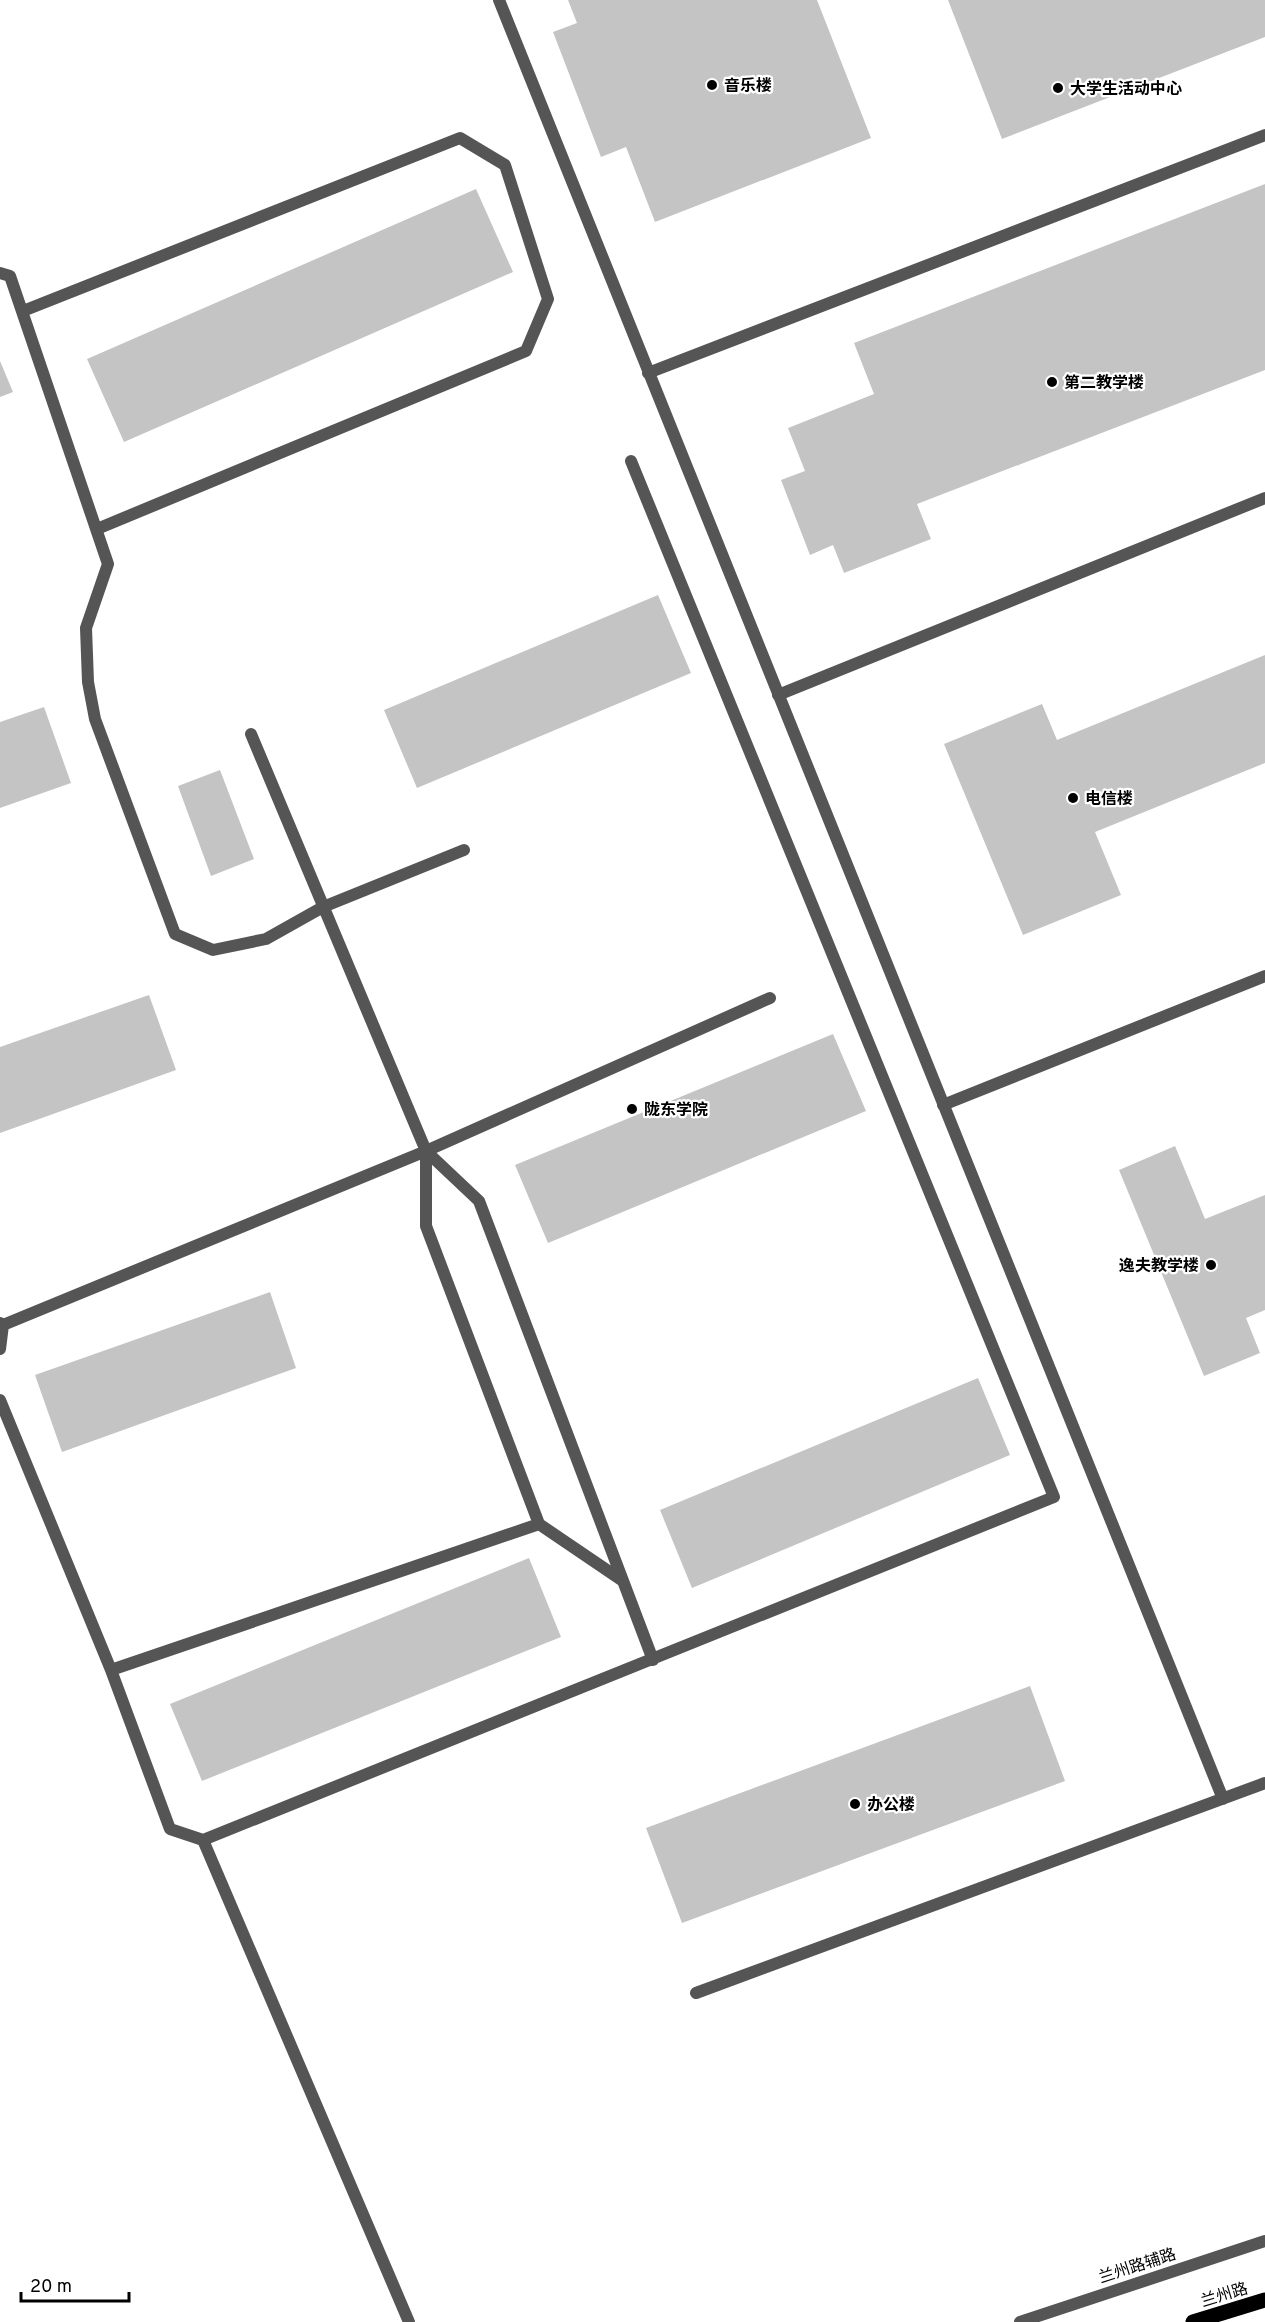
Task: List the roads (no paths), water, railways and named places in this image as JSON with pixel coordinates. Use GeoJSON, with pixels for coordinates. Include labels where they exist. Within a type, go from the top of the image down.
{"type":"FeatureCollection","features":[{"type":"Feature","properties":{"kind":"main road","name":"兰州路"},"geometry":{"type":"LineString","coordinates":[[1193,2322],[1265,2300]]}},
{"type":"Feature","properties":{"kind":"street"},"geometry":{"type":"LineString","coordinates":[[499,0],[1223,1799]]}},
{"type":"Feature","properties":{"kind":"street"},"geometry":{"type":"LineString","coordinates":[[648,373],[1265,135]]}},
{"type":"Feature","properties":{"kind":"street"},"geometry":{"type":"LineString","coordinates":[[22,312],[459,138],[505,165],[548,299],[526,351],[97,529]]}},
{"type":"Feature","properties":{"kind":"street"},"geometry":{"type":"LineString","coordinates":[[0,273],[10,276],[108,564],[86,628],[88,682],[95,719],[175,934],[213,950],[266,939],[323,907],[464,850]]}},
{"type":"Feature","properties":{"kind":"street"},"geometry":{"type":"LineString","coordinates":[[0,1400],[111,1670],[170,1829],[203,1839],[1054,1497],[631,461]]}},
{"type":"Feature","properties":{"kind":"street"},"geometry":{"type":"LineString","coordinates":[[778,695],[1265,498]]}},
{"type":"Feature","properties":{"kind":"street"},"geometry":{"type":"LineString","coordinates":[[250,734],[426,1151],[426,1226],[539,1524],[623,1581]]}},
{"type":"Feature","properties":{"kind":"street"},"geometry":{"type":"LineString","coordinates":[[943,1105],[1265,976]]}},
{"type":"Feature","properties":{"kind":"street"},"geometry":{"type":"LineString","coordinates":[[0,1349],[2,1324],[426,1151],[770,998]]}},
{"type":"Feature","properties":{"kind":"street"},"geometry":{"type":"LineString","coordinates":[[426,1151],[478,1201],[653,1660]]}},
{"type":"Feature","properties":{"kind":"street"},"geometry":{"type":"LineString","coordinates":[[111,1670],[539,1524]]}},
{"type":"Feature","properties":{"kind":"street"},"geometry":{"type":"LineString","coordinates":[[696,1993],[1265,1783]]}},
{"type":"Feature","properties":{"kind":"street"},"geometry":{"type":"LineString","coordinates":[[203,1839],[409,2322]]}},
{"type":"Feature","properties":{"kind":"street","name":"兰州路辅路"},"geometry":{"type":"LineString","coordinates":[[1020,2322],[1265,2241]]}},
{"type":"Feature","properties":{"kind":"place","name":"音乐楼"},"geometry":{"type":"Point","coordinates":[712,85]}},
{"type":"Feature","properties":{"kind":"place","name":"大学生活动中心"},"geometry":{"type":"Point","coordinates":[1058,88]}},
{"type":"Feature","properties":{"kind":"place","name":"第二教学楼"},"geometry":{"type":"Point","coordinates":[1052,382]}},
{"type":"Feature","properties":{"kind":"place","name":"电信楼"},"geometry":{"type":"Point","coordinates":[1073,798]}},
{"type":"Feature","properties":{"kind":"place","name":"陇东学院"},"geometry":{"type":"Point","coordinates":[632,1109]}},
{"type":"Feature","properties":{"kind":"place","name":"逸夫教学楼"},"geometry":{"type":"Point","coordinates":[1211,1265]}},
{"type":"Feature","properties":{"kind":"place","name":"办公楼"},"geometry":{"type":"Point","coordinates":[855,1804]}}]}
